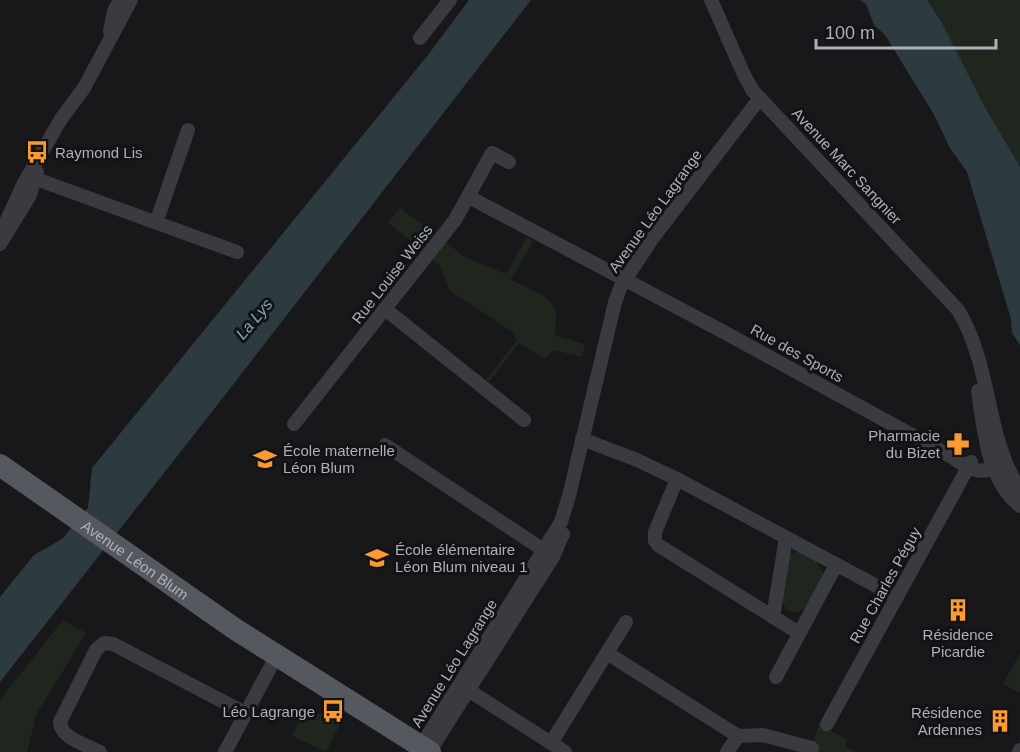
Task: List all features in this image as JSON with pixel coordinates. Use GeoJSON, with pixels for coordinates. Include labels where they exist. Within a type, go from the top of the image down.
{"type":"FeatureCollection","features":[{"type":"Feature","properties":{"kind":"main road","name":"Avenue Léon Blum"},"geometry":{"type":"LineString","coordinates":[[0,465],[235,629],[275,658],[292,675],[424,751]]}},
{"type":"Feature","properties":{"kind":"street"},"geometry":{"type":"LineString","coordinates":[[106,45],[114,11],[120,0]]}},
{"type":"Feature","properties":{"kind":"street"},"geometry":{"type":"LineString","coordinates":[[0,235],[61,119],[84,88],[131,0]]}},
{"type":"Feature","properties":{"kind":"street"},"geometry":{"type":"LineString","coordinates":[[420,38],[450,0]]}},
{"type":"Feature","properties":{"kind":"street","name":"Avenue Marc Sangnier"},"geometry":{"type":"LineString","coordinates":[[711,0],[750,86],[952,303],[963,318],[973,344],[982,416],[1006,490],[1020,506]]}},
{"type":"Feature","properties":{"kind":"street","name":"Avenue Léo Lagrange"},"geometry":{"type":"LineString","coordinates":[[424,751],[548,554],[569,496],[615,302],[624,280],[672,211],[760,98]]}},
{"type":"Feature","properties":{"kind":"street"},"geometry":{"type":"LineString","coordinates":[[156,223],[188,130]]}},
{"type":"Feature","properties":{"kind":"street","name":"Rue Louise Weiss"},"geometry":{"type":"LineString","coordinates":[[294,424],[455,220],[492,153],[509,162]]}},
{"type":"Feature","properties":{"kind":"street"},"geometry":{"type":"LineString","coordinates":[[32,177],[237,252]]}},
{"type":"Feature","properties":{"kind":"street"},"geometry":{"type":"LineString","coordinates":[[0,244],[30,195],[32,177]]}},
{"type":"Feature","properties":{"kind":"street","name":"Rue des Sports"},"geometry":{"type":"LineString","coordinates":[[469,197],[720,330],[952,457],[970,464]]}},
{"type":"Feature","properties":{"kind":"street"},"geometry":{"type":"LineString","coordinates":[[385,309],[524,420]]}},
{"type":"Feature","properties":{"kind":"street"},"geometry":{"type":"LineString","coordinates":[[582,439],[677,478],[897,597]]}},
{"type":"Feature","properties":{"kind":"street"},"geometry":{"type":"LineString","coordinates":[[386,445],[548,554]]}},
{"type":"Feature","properties":{"kind":"street"},"geometry":{"type":"LineString","coordinates":[[970,464],[978,472],[998,461]]}},
{"type":"Feature","properties":{"kind":"street","name":"Avenue Marc Sangnier"},"geometry":{"type":"LineString","coordinates":[[998,461],[1020,490]]}},
{"type":"Feature","properties":{"kind":"street","name":"Rue Charles Péguy"},"geometry":{"type":"LineString","coordinates":[[827,724],[970,464]]}},
{"type":"Feature","properties":{"kind":"street"},"geometry":{"type":"LineString","coordinates":[[677,478],[655,532],[655,541],[658,545],[799,633]]}},
{"type":"Feature","properties":{"kind":"street"},"geometry":{"type":"LineString","coordinates":[[773,618],[786,537]]}},
{"type":"Feature","properties":{"kind":"street"},"geometry":{"type":"LineString","coordinates":[[776,677],[836,565]]}},
{"type":"Feature","properties":{"kind":"street"},"geometry":{"type":"LineString","coordinates":[[551,743],[626,622]]}},
{"type":"Feature","properties":{"kind":"street"},"geometry":{"type":"LineString","coordinates":[[100,752],[65,734],[60,726],[61,717],[99,645],[108,643],[245,713]]}},
{"type":"Feature","properties":{"kind":"street"},"geometry":{"type":"LineString","coordinates":[[607,652],[738,736],[764,735],[812,747]]}},
{"type":"Feature","properties":{"kind":"street"},"geometry":{"type":"LineString","coordinates":[[225,752],[275,658]]}},
{"type":"Feature","properties":{"kind":"street"},"geometry":{"type":"LineString","coordinates":[[464,688],[565,752]]}},
{"type":"Feature","properties":{"kind":"street"},"geometry":{"type":"LineString","coordinates":[[728,752],[738,736]]}},
{"type":"Feature","properties":{"kind":"shaded area"},"geometry":{"type":"Polygon","coordinates":[[[864,0],[1020,0],[1020,340],[973,167],[864,0]]]}},
{"type":"Feature","properties":{"kind":"shaded area"},"geometry":{"type":"Polygon","coordinates":[[[400,208],[434,233],[422,249],[388,223],[400,208]]]}},
{"type":"Feature","properties":{"kind":"shaded area"},"geometry":{"type":"Polygon","coordinates":[[[527,237],[533,241],[511,280],[549,301],[556,313],[556,336],[585,344],[582,357],[553,350],[544,359],[519,343],[489,382],[486,380],[517,340],[511,331],[449,290],[440,265],[431,259],[446,242],[464,257],[506,274],[527,237]]]}},
{"type":"Feature","properties":{"kind":"shaded area"},"geometry":{"type":"Polygon","coordinates":[[[796,552],[814,558],[824,574],[810,602],[801,611],[794,612],[787,610],[781,600],[790,555],[796,552]]]}},
{"type":"Feature","properties":{"kind":"shaded area"},"geometry":{"type":"Polygon","coordinates":[[[63,620],[86,633],[37,713],[27,752],[0,752],[0,700],[63,620]]]}},
{"type":"Feature","properties":{"kind":"shaded area"},"geometry":{"type":"Polygon","coordinates":[[[1020,653],[1020,693],[1003,684],[1020,653]]]}},
{"type":"Feature","properties":{"kind":"shaded area"},"geometry":{"type":"Polygon","coordinates":[[[306,707],[340,724],[326,752],[292,736],[306,707]]]}},
{"type":"Feature","properties":{"kind":"shaded area"},"geometry":{"type":"Polygon","coordinates":[[[819,724],[846,739],[846,747],[856,752],[810,752],[819,724]]]}},
{"type":"Feature","properties":{"kind":"water","name":"La Lys"},"geometry":{"type":"Polygon","coordinates":[[[469,0],[531,0],[0,682],[0,597],[34,555],[62,539],[88,508],[92,468],[428,55],[469,0]]]}},
{"type":"Feature","properties":{"kind":"water"},"geometry":{"type":"Polygon","coordinates":[[[859,0],[927,0],[943,25],[983,104],[1020,167],[1020,345],[1012,333],[1011,319],[967,172],[950,148],[933,113],[885,35],[874,25],[866,4],[859,0]]]}},
{"type":"Feature","properties":{"kind":"place","name":"Raymond Lis"},"geometry":{"type":"Point","coordinates":[37,152]}},
{"type":"Feature","properties":{"kind":"place","name":"Pharmacie du Bizet"},"geometry":{"type":"Point","coordinates":[958,444]}},
{"type":"Feature","properties":{"kind":"place","name":"École maternelle Léon Blum"},"geometry":{"type":"Point","coordinates":[265,459]}},
{"type":"Feature","properties":{"kind":"place","name":"École élémentaire Léon Blum niveau 1"},"geometry":{"type":"Point","coordinates":[377,558]}},
{"type":"Feature","properties":{"kind":"place","name":"Résidence Picardie"},"geometry":{"type":"Point","coordinates":[958,610]}},
{"type":"Feature","properties":{"kind":"place","name":"Léo Lagrange"},"geometry":{"type":"Point","coordinates":[333,711]}},
{"type":"Feature","properties":{"kind":"place","name":"Résidence Ardennes"},"geometry":{"type":"Point","coordinates":[1000,721]}}]}
